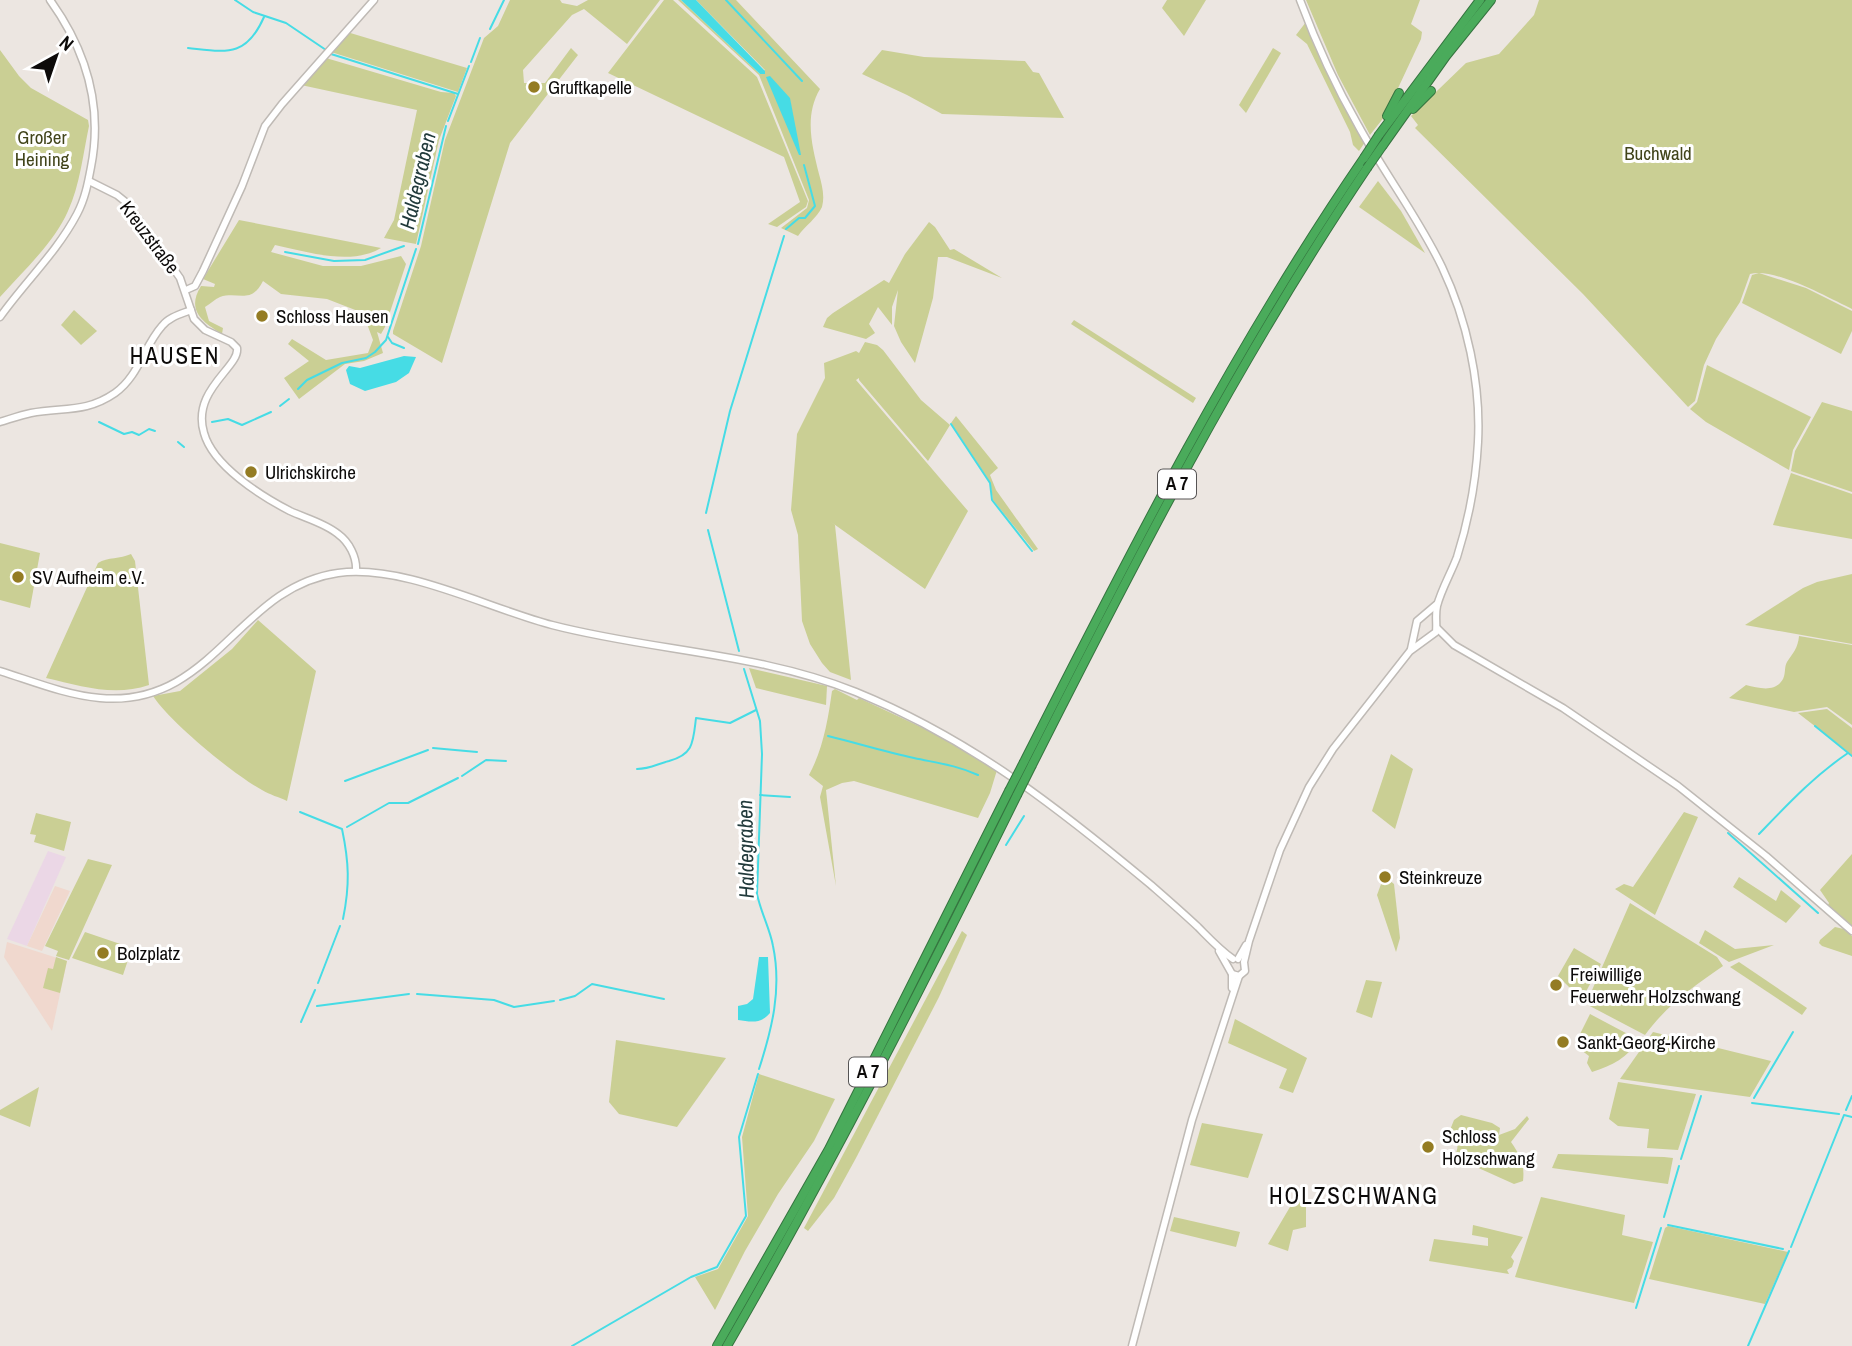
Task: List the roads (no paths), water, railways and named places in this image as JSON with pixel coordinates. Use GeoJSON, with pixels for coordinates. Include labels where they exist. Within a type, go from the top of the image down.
{"type":"FeatureCollection","features":[{"type":"Feature","properties":{"kind":"highway","name":"A 7"},"geometry":{"type":"LineString","coordinates":[[1028,764],[1122,569],[1205,415],[1293,265],[1379,135],[1479,0]]}},
{"type":"Feature","properties":{"kind":"highway","name":"A 7"},"geometry":{"type":"LineString","coordinates":[[717,1346],[829,1149],[1028,764],[1218,410],[1301,269],[1367,168],[1491,0]]}},
{"type":"Feature","properties":{"kind":"highway"},"geometry":{"type":"LineString","coordinates":[[1394,128],[1430,92]]}},
{"type":"Feature","properties":{"kind":"highway"},"geometry":{"type":"LineString","coordinates":[[1379,135],[1399,93]]}},
{"type":"Feature","properties":{"kind":"highway","name":"A 7"},"geometry":{"type":"LineString","coordinates":[[727,1346],[837,1152],[923,986],[1013,793]]}},
{"type":"Feature","properties":{"kind":"main road"},"geometry":{"type":"LineString","coordinates":[[0,317],[60,242],[78,212],[89,181],[95,141],[94,97],[75,41],[50,0]]}},
{"type":"Feature","properties":{"kind":"main road"},"geometry":{"type":"LineString","coordinates":[[186,290],[197,284],[221,234],[265,125],[373,0]]}},
{"type":"Feature","properties":{"kind":"main road"},"geometry":{"type":"LineString","coordinates":[[1228,966],[1238,960],[1249,941],[1280,850],[1309,787],[1334,749],[1410,651],[1428,638],[1436,625],[1438,603],[1458,553],[1474,491],[1478,410],[1467,337],[1457,303],[1442,266],[1358,127],[1300,0]]}},
{"type":"Feature","properties":{"kind":"main road","name":"Kreuzstraße"},"geometry":{"type":"LineString","coordinates":[[89,181],[127,203],[180,278],[191,310]]}},
{"type":"Feature","properties":{"kind":"main road"},"geometry":{"type":"LineString","coordinates":[[0,422],[32,413],[73,410],[100,402],[117,391],[135,371],[163,325],[173,317],[191,310],[200,325],[231,342],[237,351],[234,359],[210,388],[204,403],[202,428],[209,446],[227,468],[269,499],[339,534],[355,557],[356,571]]}},
{"type":"Feature","properties":{"kind":"main road"},"geometry":{"type":"LineString","coordinates":[[0,671],[79,695],[121,698],[144,695],[178,682],[203,665],[281,594],[325,575],[356,571],[408,579],[526,618],[578,632],[765,667],[828,682],[929,725],[1000,768],[1115,856],[1214,943],[1238,960],[1245,971],[1235,975]]}},
{"type":"Feature","properties":{"kind":"main road"},"geometry":{"type":"LineString","coordinates":[[1410,651],[1417,621],[1438,603]]}},
{"type":"Feature","properties":{"kind":"main road"},"geometry":{"type":"LineString","coordinates":[[1424,617],[1436,625],[1454,645]]}},
{"type":"Feature","properties":{"kind":"main road"},"geometry":{"type":"LineString","coordinates":[[1415,630],[1419,636],[1454,645],[1563,708],[1669,779],[1766,856],[1852,931]]}},
{"type":"Feature","properties":{"kind":"main road"},"geometry":{"type":"LineString","coordinates":[[1132,1346],[1192,1120],[1232,994],[1235,975],[1214,943]]}},
{"type":"Feature","properties":{"kind":"water"},"geometry":{"type":"Polygon","coordinates":[[[681,0],[696,0],[765,74],[760,74],[681,0]]]}},
{"type":"Feature","properties":{"kind":"water"},"geometry":{"type":"Polygon","coordinates":[[[770,76],[790,98],[801,155],[766,77],[770,76]]]}},
{"type":"Feature","properties":{"kind":"water"},"geometry":{"type":"Polygon","coordinates":[[[404,356],[416,357],[409,373],[396,382],[365,391],[350,384],[346,370],[349,366],[360,368],[404,356]]]}},
{"type":"Feature","properties":{"kind":"water"},"geometry":{"type":"Polygon","coordinates":[[[759,957],[768,957],[770,1013],[759,1021],[738,1020],[738,1006],[753,999],[759,957]]]}},
{"type":"Feature","properties":{"kind":"waterway"},"geometry":{"type":"LineString","coordinates":[[235,0],[253,12],[286,23],[326,50]]}},
{"type":"Feature","properties":{"kind":"waterway","name":"Haldegraben"},"geometry":{"type":"LineString","coordinates":[[490,29],[504,0]]}},
{"type":"Feature","properties":{"kind":"waterway"},"geometry":{"type":"LineString","coordinates":[[726,0],[802,81]]}},
{"type":"Feature","properties":{"kind":"waterway"},"geometry":{"type":"LineString","coordinates":[[188,48],[224,51],[242,46],[250,40],[264,17]]}},
{"type":"Feature","properties":{"kind":"waterway","name":"Haldegraben"},"geometry":{"type":"LineString","coordinates":[[471,62],[480,38]]}},
{"type":"Feature","properties":{"kind":"waterway"},"geometry":{"type":"LineString","coordinates":[[331,54],[458,94]]}},
{"type":"Feature","properties":{"kind":"waterway","name":"Haldegraben"},"geometry":{"type":"LineString","coordinates":[[448,121],[469,66]]}},
{"type":"Feature","properties":{"kind":"waterway","name":"Haldegraben"},"geometry":{"type":"LineString","coordinates":[[418,244],[446,126]]}},
{"type":"Feature","properties":{"kind":"waterway","name":"Haldegraben"},"geometry":{"type":"LineString","coordinates":[[786,229],[799,218],[805,218],[815,206],[804,165]]}},
{"type":"Feature","properties":{"kind":"waterway","name":"Haldegraben"},"geometry":{"type":"LineString","coordinates":[[706,513],[730,411],[784,236]]}},
{"type":"Feature","properties":{"kind":"waterway"},"geometry":{"type":"LineString","coordinates":[[285,252],[334,261],[365,260],[404,246]]}},
{"type":"Feature","properties":{"kind":"waterway","name":"Haldegraben"},"geometry":{"type":"LineString","coordinates":[[298,389],[307,380],[342,363],[366,358],[386,340],[416,249]]}},
{"type":"Feature","properties":{"kind":"waterway"},"geometry":{"type":"LineString","coordinates":[[388,337],[392,343],[404,348]]}},
{"type":"Feature","properties":{"kind":"waterway","name":"Haldegraben"},"geometry":{"type":"LineString","coordinates":[[280,406],[289,399]]}},
{"type":"Feature","properties":{"kind":"waterway","name":"Haldegraben"},"geometry":{"type":"LineString","coordinates":[[212,422],[228,419],[242,425],[271,412]]}},
{"type":"Feature","properties":{"kind":"waterway"},"geometry":{"type":"LineString","coordinates":[[99,422],[124,434],[132,432],[139,435],[149,429],[155,431]]}},
{"type":"Feature","properties":{"kind":"waterway"},"geometry":{"type":"LineString","coordinates":[[951,424],[990,483],[992,500],[1032,551]]}},
{"type":"Feature","properties":{"kind":"waterway"},"geometry":{"type":"LineString","coordinates":[[178,442],[184,447]]}},
{"type":"Feature","properties":{"kind":"waterway","name":"Haldegraben"},"geometry":{"type":"LineString","coordinates":[[708,530],[739,651]]}},
{"type":"Feature","properties":{"kind":"waterway","name":"Haldegraben"},"geometry":{"type":"LineString","coordinates":[[744,669],[760,721],[762,754],[757,894],[776,962],[772,1024],[759,1069]]}},
{"type":"Feature","properties":{"kind":"waterway"},"geometry":{"type":"LineString","coordinates":[[637,769],[677,758],[688,751],[693,740],[696,718],[730,723],[756,710]]}},
{"type":"Feature","properties":{"kind":"waterway"},"geometry":{"type":"LineString","coordinates":[[1815,726],[1852,756]]}},
{"type":"Feature","properties":{"kind":"waterway"},"geometry":{"type":"LineString","coordinates":[[828,736],[978,775]]}},
{"type":"Feature","properties":{"kind":"waterway"},"geometry":{"type":"LineString","coordinates":[[433,748],[477,752]]}},
{"type":"Feature","properties":{"kind":"waterway"},"geometry":{"type":"LineString","coordinates":[[345,781],[428,750]]}},
{"type":"Feature","properties":{"kind":"waterway"},"geometry":{"type":"LineString","coordinates":[[1759,834],[1812,781],[1848,753]]}},
{"type":"Feature","properties":{"kind":"waterway"},"geometry":{"type":"LineString","coordinates":[[462,776],[486,760],[506,761]]}},
{"type":"Feature","properties":{"kind":"waterway"},"geometry":{"type":"LineString","coordinates":[[347,827],[389,803],[408,803],[458,778]]}},
{"type":"Feature","properties":{"kind":"waterway"},"geometry":{"type":"LineString","coordinates":[[760,795],[790,797]]}},
{"type":"Feature","properties":{"kind":"waterway"},"geometry":{"type":"LineString","coordinates":[[300,812],[342,829],[348,874],[343,919]]}},
{"type":"Feature","properties":{"kind":"waterway"},"geometry":{"type":"LineString","coordinates":[[1006,845],[1024,816]]}},
{"type":"Feature","properties":{"kind":"waterway"},"geometry":{"type":"LineString","coordinates":[[1728,833],[1818,913]]}},
{"type":"Feature","properties":{"kind":"waterway"},"geometry":{"type":"LineString","coordinates":[[318,983],[340,926]]}},
{"type":"Feature","properties":{"kind":"waterway"},"geometry":{"type":"LineString","coordinates":[[560,1000],[575,996],[592,984],[664,999]]}},
{"type":"Feature","properties":{"kind":"waterway"},"geometry":{"type":"LineString","coordinates":[[301,1022],[315,990]]}},
{"type":"Feature","properties":{"kind":"waterway"},"geometry":{"type":"LineString","coordinates":[[317,1006],[409,994]]}},
{"type":"Feature","properties":{"kind":"waterway"},"geometry":{"type":"LineString","coordinates":[[417,994],[494,1000],[514,1007],[554,1001]]}},
{"type":"Feature","properties":{"kind":"waterway"},"geometry":{"type":"LineString","coordinates":[[1754,1098],[1793,1032]]}},
{"type":"Feature","properties":{"kind":"waterway","name":"Haldegraben"},"geometry":{"type":"LineString","coordinates":[[572,1346],[691,1277],[717,1267],[746,1216],[739,1137],[758,1074]]}},
{"type":"Feature","properties":{"kind":"waterway"},"geometry":{"type":"LineString","coordinates":[[1681,1159],[1701,1096]]}},
{"type":"Feature","properties":{"kind":"waterway"},"geometry":{"type":"LineString","coordinates":[[1846,1110],[1852,1096]]}},
{"type":"Feature","properties":{"kind":"waterway"},"geometry":{"type":"LineString","coordinates":[[1752,1103],[1839,1114]]}},
{"type":"Feature","properties":{"kind":"waterway"},"geometry":{"type":"LineString","coordinates":[[1791,1247],[1844,1115],[1852,1117]]}},
{"type":"Feature","properties":{"kind":"waterway"},"geometry":{"type":"LineString","coordinates":[[1664,1217],[1679,1166]]}},
{"type":"Feature","properties":{"kind":"waterway"},"geometry":{"type":"LineString","coordinates":[[1668,1225],[1783,1249]]}},
{"type":"Feature","properties":{"kind":"waterway"},"geometry":{"type":"LineString","coordinates":[[1636,1308],[1661,1228]]}},
{"type":"Feature","properties":{"kind":"waterway"},"geometry":{"type":"LineString","coordinates":[[1748,1346],[1789,1251]]}},
{"type":"Feature","properties":{"kind":"place","name":"Gruftkapelle"},"geometry":{"type":"Point","coordinates":[534,87]}},
{"type":"Feature","properties":{"kind":"place","name":"Schloss Hausen"},"geometry":{"type":"Point","coordinates":[262,316]}},
{"type":"Feature","properties":{"kind":"place","name":"Ulrichskirche"},"geometry":{"type":"Point","coordinates":[251,472]}},
{"type":"Feature","properties":{"kind":"place","name":"SV Aufheim e.V."},"geometry":{"type":"Point","coordinates":[18,577]}},
{"type":"Feature","properties":{"kind":"place","name":"Steinkreuze"},"geometry":{"type":"Point","coordinates":[1385,877]}},
{"type":"Feature","properties":{"kind":"place","name":"Bolzplatz"},"geometry":{"type":"Point","coordinates":[103,953]}},
{"type":"Feature","properties":{"kind":"place","name":"Freiwillige Feuerwehr Holzschwang"},"geometry":{"type":"Point","coordinates":[1556,985]}},
{"type":"Feature","properties":{"kind":"place","name":"Sankt-Georg-Kirche"},"geometry":{"type":"Point","coordinates":[1563,1042]}},
{"type":"Feature","properties":{"kind":"place","name":"Schloss Holzschwang"},"geometry":{"type":"Point","coordinates":[1428,1147]}},
{"type":"Feature","properties":{"kind":"district","name":"HAUSEN"},"geometry":{"type":"Point","coordinates":[175,356]}},
{"type":"Feature","properties":{"kind":"district","name":"HOLZSCHWANG"},"geometry":{"type":"Point","coordinates":[1354,1196]}},
{"type":"Feature","properties":{"kind":"park label","name":"Großer Heining"},"geometry":{"type":"Point","coordinates":[42,148]}},
{"type":"Feature","properties":{"kind":"park label","name":"Buchwald"},"geometry":{"type":"Point","coordinates":[1658,153]}}]}
